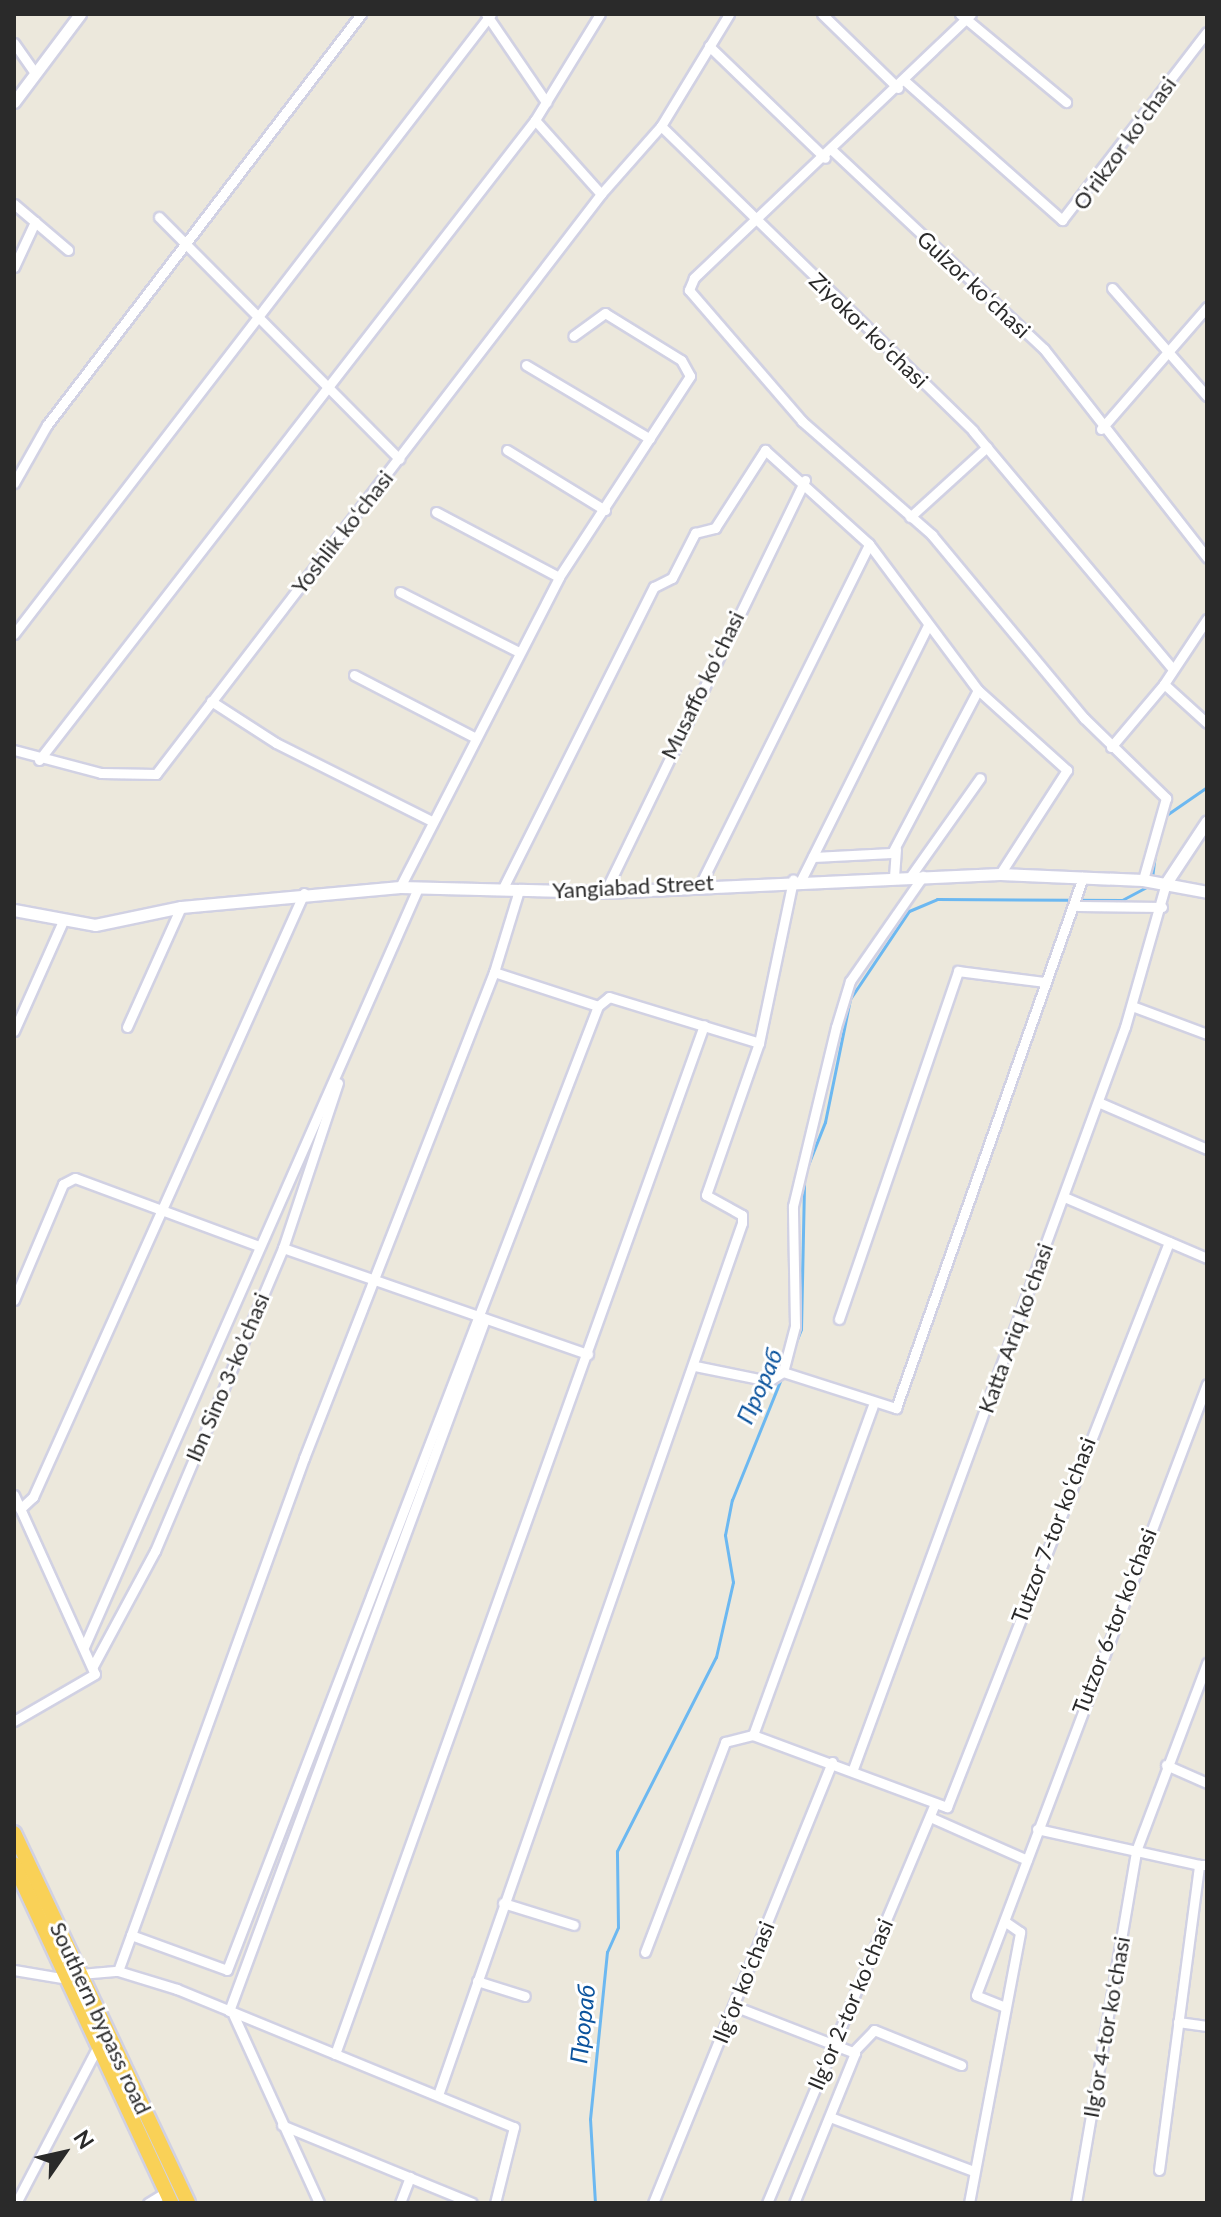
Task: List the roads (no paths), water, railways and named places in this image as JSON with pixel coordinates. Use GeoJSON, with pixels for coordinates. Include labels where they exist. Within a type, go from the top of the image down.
{"type":"FeatureCollection","features":[{"type":"Feature","properties":{"kind":"highway","name":"Southern bypass road"},"geometry":{"type":"LineString","coordinates":[[14,1833],[74,1977],[98,2046],[169,2197]]}},
{"type":"Feature","properties":{"kind":"highway","name":"Southern bypass road"},"geometry":{"type":"LineString","coordinates":[[14,1864],[188,2203]]}},
{"type":"Feature","properties":{"kind":"street"},"geometry":{"type":"LineString","coordinates":[[14,102],[80,14]]}},
{"type":"Feature","properties":{"kind":"street"},"geometry":{"type":"LineString","coordinates":[[14,483],[47,425],[361,14]]}},
{"type":"Feature","properties":{"kind":"street"},"geometry":{"type":"LineString","coordinates":[[39,760],[535,120],[600,14]]}},
{"type":"Feature","properties":{"kind":"street","name":"Yoshlik koʻchasi"},"geometry":{"type":"LineString","coordinates":[[14,750],[39,760],[149,779],[601,194],[661,126],[729,14]]}},
{"type":"Feature","properties":{"kind":"street"},"geometry":{"type":"LineString","coordinates":[[822,14],[901,84]]}},
{"type":"Feature","properties":{"kind":"street"},"geometry":{"type":"LineString","coordinates":[[14,634],[489,15],[546,102]]}},
{"type":"Feature","properties":{"kind":"street"},"geometry":{"type":"LineString","coordinates":[[1066,102],[965,16],[901,84],[689,290],[802,421],[910,517],[1111,747],[1168,804],[1143,880]]}},
{"type":"Feature","properties":{"kind":"street","name":"O'rikzor koʻchasi"},"geometry":{"type":"LineString","coordinates":[[901,84],[1051,217],[1070,216],[1207,32]]}},
{"type":"Feature","properties":{"kind":"street"},"geometry":{"type":"LineString","coordinates":[[14,43],[35,73]]}},
{"type":"Feature","properties":{"kind":"street","name":"Gulzor koʻchasi"},"geometry":{"type":"LineString","coordinates":[[709,46],[1044,349],[1101,429],[1207,558]]}},
{"type":"Feature","properties":{"kind":"street"},"geometry":{"type":"LineString","coordinates":[[535,120],[601,194]]}},
{"type":"Feature","properties":{"kind":"street","name":"Ziyokor koʻchasi"},"geometry":{"type":"LineString","coordinates":[[661,126],[987,447],[1171,667]]}},
{"type":"Feature","properties":{"kind":"street"},"geometry":{"type":"LineString","coordinates":[[14,204],[68,250]]}},
{"type":"Feature","properties":{"kind":"street"},"geometry":{"type":"LineString","coordinates":[[159,217],[325,390],[399,459]]}},
{"type":"Feature","properties":{"kind":"street"},"geometry":{"type":"LineString","coordinates":[[14,267],[35,222]]}},
{"type":"Feature","properties":{"kind":"street"},"geometry":{"type":"LineString","coordinates":[[1112,288],[1207,396]]}},
{"type":"Feature","properties":{"kind":"street"},"geometry":{"type":"LineString","coordinates":[[1101,429],[1173,355],[1207,307]]}},
{"type":"Feature","properties":{"kind":"street"},"geometry":{"type":"LineString","coordinates":[[400,887],[517,651],[559,577],[690,376],[689,366],[605,313],[573,336]]}},
{"type":"Feature","properties":{"kind":"street"},"geometry":{"type":"LineString","coordinates":[[526,365],[650,439]]}},
{"type":"Feature","properties":{"kind":"street"},"geometry":{"type":"LineString","coordinates":[[910,517],[987,447]]}},
{"type":"Feature","properties":{"kind":"street"},"geometry":{"type":"LineString","coordinates":[[507,450],[605,510]]}},
{"type":"Feature","properties":{"kind":"street"},"geometry":{"type":"LineString","coordinates":[[502,890],[654,587],[672,578],[695,533],[721,521],[765,450],[805,480],[869,544],[978,690],[1068,776],[1000,874]]}},
{"type":"Feature","properties":{"kind":"street","name":"Musaffo koʻchasi"},"geometry":{"type":"LineString","coordinates":[[605,892],[805,480]]}},
{"type":"Feature","properties":{"kind":"street"},"geometry":{"type":"LineString","coordinates":[[436,512],[559,577]]}},
{"type":"Feature","properties":{"kind":"street"},"geometry":{"type":"LineString","coordinates":[[701,883],[869,544]]}},
{"type":"Feature","properties":{"kind":"street"},"geometry":{"type":"LineString","coordinates":[[400,592],[517,651]]}},
{"type":"Feature","properties":{"kind":"street"},"geometry":{"type":"LineString","coordinates":[[1111,747],[1164,684],[1171,667],[1207,619]]}},
{"type":"Feature","properties":{"kind":"street"},"geometry":{"type":"LineString","coordinates":[[438,2095],[503,1903],[695,1366],[744,1218],[706,1195],[759,1043],[797,880],[813,857],[928,625]]}},
{"type":"Feature","properties":{"kind":"street"},"geometry":{"type":"LineString","coordinates":[[354,675],[474,737]]}},
{"type":"Feature","properties":{"kind":"street"},"geometry":{"type":"LineString","coordinates":[[1164,684],[1207,723]]}},
{"type":"Feature","properties":{"kind":"street"},"geometry":{"type":"LineString","coordinates":[[894,877],[896,849],[978,690]]}},
{"type":"Feature","properties":{"kind":"street"},"geometry":{"type":"LineString","coordinates":[[211,701],[276,743],[432,821]]}},
{"type":"Feature","properties":{"kind":"street"},"geometry":{"type":"LineString","coordinates":[[787,1374],[795,1326],[793,1206],[850,981],[980,778]]}},
{"type":"Feature","properties":{"kind":"street"},"geometry":{"type":"LineString","coordinates":[[1166,883],[1207,821]]}},
{"type":"Feature","properties":{"kind":"street"},"geometry":{"type":"LineString","coordinates":[[813,857],[896,849]]}},
{"type":"Feature","properties":{"kind":"street","name":"Yangiabad Street"},"geometry":{"type":"LineString","coordinates":[[14,910],[63,921],[113,924],[181,907],[304,893],[400,887],[605,892],[701,883],[1000,874],[1143,880],[1207,892]]}},
{"type":"Feature","properties":{"kind":"street"},"geometry":{"type":"LineString","coordinates":[[695,1366],[769,1381],[787,1374],[873,1406],[892,1410],[898,1403],[1045,982],[1078,906],[1083,877]]}},
{"type":"Feature","properties":{"kind":"street","name":"Katta Ariq koʻchasi"},"geometry":{"type":"LineString","coordinates":[[853,1769],[1132,1006],[1162,907],[1166,883]]}},
{"type":"Feature","properties":{"kind":"street","name":"Ibn Sino 3-koʼchasi"},"geometry":{"type":"LineString","coordinates":[[84,1647],[259,1246],[339,1080],[418,888]]}},
{"type":"Feature","properties":{"kind":"street"},"geometry":{"type":"LineString","coordinates":[[118,1971],[374,1281],[494,972],[519,890]]}},
{"type":"Feature","properties":{"kind":"street"},"geometry":{"type":"LineString","coordinates":[[20,1509],[33,1497],[304,893]]}},
{"type":"Feature","properties":{"kind":"street"},"geometry":{"type":"LineString","coordinates":[[1078,906],[1162,907]]}},
{"type":"Feature","properties":{"kind":"street"},"geometry":{"type":"LineString","coordinates":[[127,1027],[181,907]]}},
{"type":"Feature","properties":{"kind":"street"},"geometry":{"type":"LineString","coordinates":[[14,1031],[63,921]]}},
{"type":"Feature","properties":{"kind":"street"},"geometry":{"type":"LineString","coordinates":[[839,1319],[958,971],[1045,982]]}},
{"type":"Feature","properties":{"kind":"street"},"geometry":{"type":"LineString","coordinates":[[494,972],[598,1006]]}},
{"type":"Feature","properties":{"kind":"street"},"geometry":{"type":"LineString","coordinates":[[131,1935],[221,1973],[260,1887],[598,1006],[609,997],[759,1043]]}},
{"type":"Feature","properties":{"kind":"street"},"geometry":{"type":"LineString","coordinates":[[1132,1006],[1207,1034]]}},
{"type":"Feature","properties":{"kind":"street"},"geometry":{"type":"LineString","coordinates":[[335,2054],[704,1025]]}},
{"type":"Feature","properties":{"kind":"street","name":"Ibn Sino 3-koʼchasi"},"geometry":{"type":"LineString","coordinates":[[14,1721],[91,1683],[93,1666],[155,1551],[283,1248],[339,1080]]}},
{"type":"Feature","properties":{"kind":"street"},"geometry":{"type":"LineString","coordinates":[[1098,1102],[1207,1149]]}},
{"type":"Feature","properties":{"kind":"street"},"geometry":{"type":"LineString","coordinates":[[14,1300],[68,1181],[164,1206],[259,1246]]}},
{"type":"Feature","properties":{"kind":"street"},"geometry":{"type":"LineString","coordinates":[[1064,1197],[1207,1258]]}},
{"type":"Feature","properties":{"kind":"street","name":"Tutzor 7-tor koʻchasi"},"geometry":{"type":"LineString","coordinates":[[932,1812],[950,1801],[1169,1242]]}},
{"type":"Feature","properties":{"kind":"street"},"geometry":{"type":"LineString","coordinates":[[283,1248],[588,1354]]}},
{"type":"Feature","properties":{"kind":"street"},"geometry":{"type":"LineString","coordinates":[[319,2203],[231,2012],[480,1317]]}},
{"type":"Feature","properties":{"kind":"street","name":"Tutzor 6-tor koʻchasi"},"geometry":{"type":"LineString","coordinates":[[1005,2007],[975,1997],[1207,1384]]}},
{"type":"Feature","properties":{"kind":"street"},"geometry":{"type":"LineString","coordinates":[[753,1735],[873,1406]]}},
{"type":"Feature","properties":{"kind":"street"},"geometry":{"type":"LineString","coordinates":[[14,1495],[93,1666]]}},
{"type":"Feature","properties":{"kind":"street","name":"Ilgʻor 4-tor koʻchasi"},"geometry":{"type":"LineString","coordinates":[[1076,2203],[1136,1851],[1207,1663]]}},
{"type":"Feature","properties":{"kind":"street"},"geometry":{"type":"LineString","coordinates":[[645,1952],[725,1742],[753,1735],[853,1769],[1027,1860]]}},
{"type":"Feature","properties":{"kind":"street","name":"Ilgʻor koʻchasi"},"geometry":{"type":"LineString","coordinates":[[653,2203],[832,1762]]}},
{"type":"Feature","properties":{"kind":"street"},"geometry":{"type":"LineString","coordinates":[[1166,1765],[1207,1783]]}},
{"type":"Feature","properties":{"kind":"street","name":"Ilgʻor 2-tor koʻchasi"},"geometry":{"type":"LineString","coordinates":[[767,2203],[932,1812]]}},
{"type":"Feature","properties":{"kind":"street"},"geometry":{"type":"LineString","coordinates":[[1037,1829],[1203,1865],[1159,2170]]}},
{"type":"Feature","properties":{"kind":"street"},"geometry":{"type":"LineString","coordinates":[[260,1887],[273,1894]]}},
{"type":"Feature","properties":{"kind":"street"},"geometry":{"type":"LineString","coordinates":[[503,1903],[574,1925]]}},
{"type":"Feature","properties":{"kind":"street"},"geometry":{"type":"LineString","coordinates":[[969,2203],[1020,1932],[1004,1921]]}},
{"type":"Feature","properties":{"kind":"street"},"geometry":{"type":"LineString","coordinates":[[14,1970],[74,1977],[118,1971],[231,2012],[438,2095],[515,2130],[495,2203]]}},
{"type":"Feature","properties":{"kind":"street"},"geometry":{"type":"LineString","coordinates":[[477,1981],[525,1996]]}},
{"type":"Feature","properties":{"kind":"street"},"geometry":{"type":"LineString","coordinates":[[734,2006],[834,2040],[854,2051]]}},
{"type":"Feature","properties":{"kind":"street"},"geometry":{"type":"LineString","coordinates":[[1178,2022],[1207,2026]]}},
{"type":"Feature","properties":{"kind":"street"},"geometry":{"type":"LineString","coordinates":[[794,2203],[854,2051],[874,2030],[961,2065]]}},
{"type":"Feature","properties":{"kind":"street"},"geometry":{"type":"LineString","coordinates":[[16,2203],[98,2046]]}},
{"type":"Feature","properties":{"kind":"street"},"geometry":{"type":"LineString","coordinates":[[830,2117],[974,2171]]}},
{"type":"Feature","properties":{"kind":"street"},"geometry":{"type":"LineString","coordinates":[[282,2125],[472,2203]]}},
{"type":"Feature","properties":{"kind":"street"},"geometry":{"type":"LineString","coordinates":[[400,2203],[410,2177]]}},
{"type":"Feature","properties":{"kind":"street"},"geometry":{"type":"LineString","coordinates":[[148,2203],[169,2197]]}},
{"type":"Feature","properties":{"kind":"waterway","name":"Прораб"},"geometry":{"type":"LineString","coordinates":[[1165,816],[1207,787]]}},
{"type":"Feature","properties":{"kind":"waterway","name":"Прораб"},"geometry":{"type":"LineString","coordinates":[[1152,878],[1156,846]]}},
{"type":"Feature","properties":{"kind":"waterway","name":"Прораб"},"geometry":{"type":"LineString","coordinates":[[806,1170],[825,1122],[850,999],[909,911],[937,899],[1122,900],[1150,885]]}},
{"type":"Feature","properties":{"kind":"waterway","name":"Прораб"},"geometry":{"type":"LineString","coordinates":[[595,2203],[590,2119],[607,1952],[618,1927],[617,1851],[716,1657],[733,1582],[725,1535],[732,1500],[801,1329],[804,1181]]}}]}
